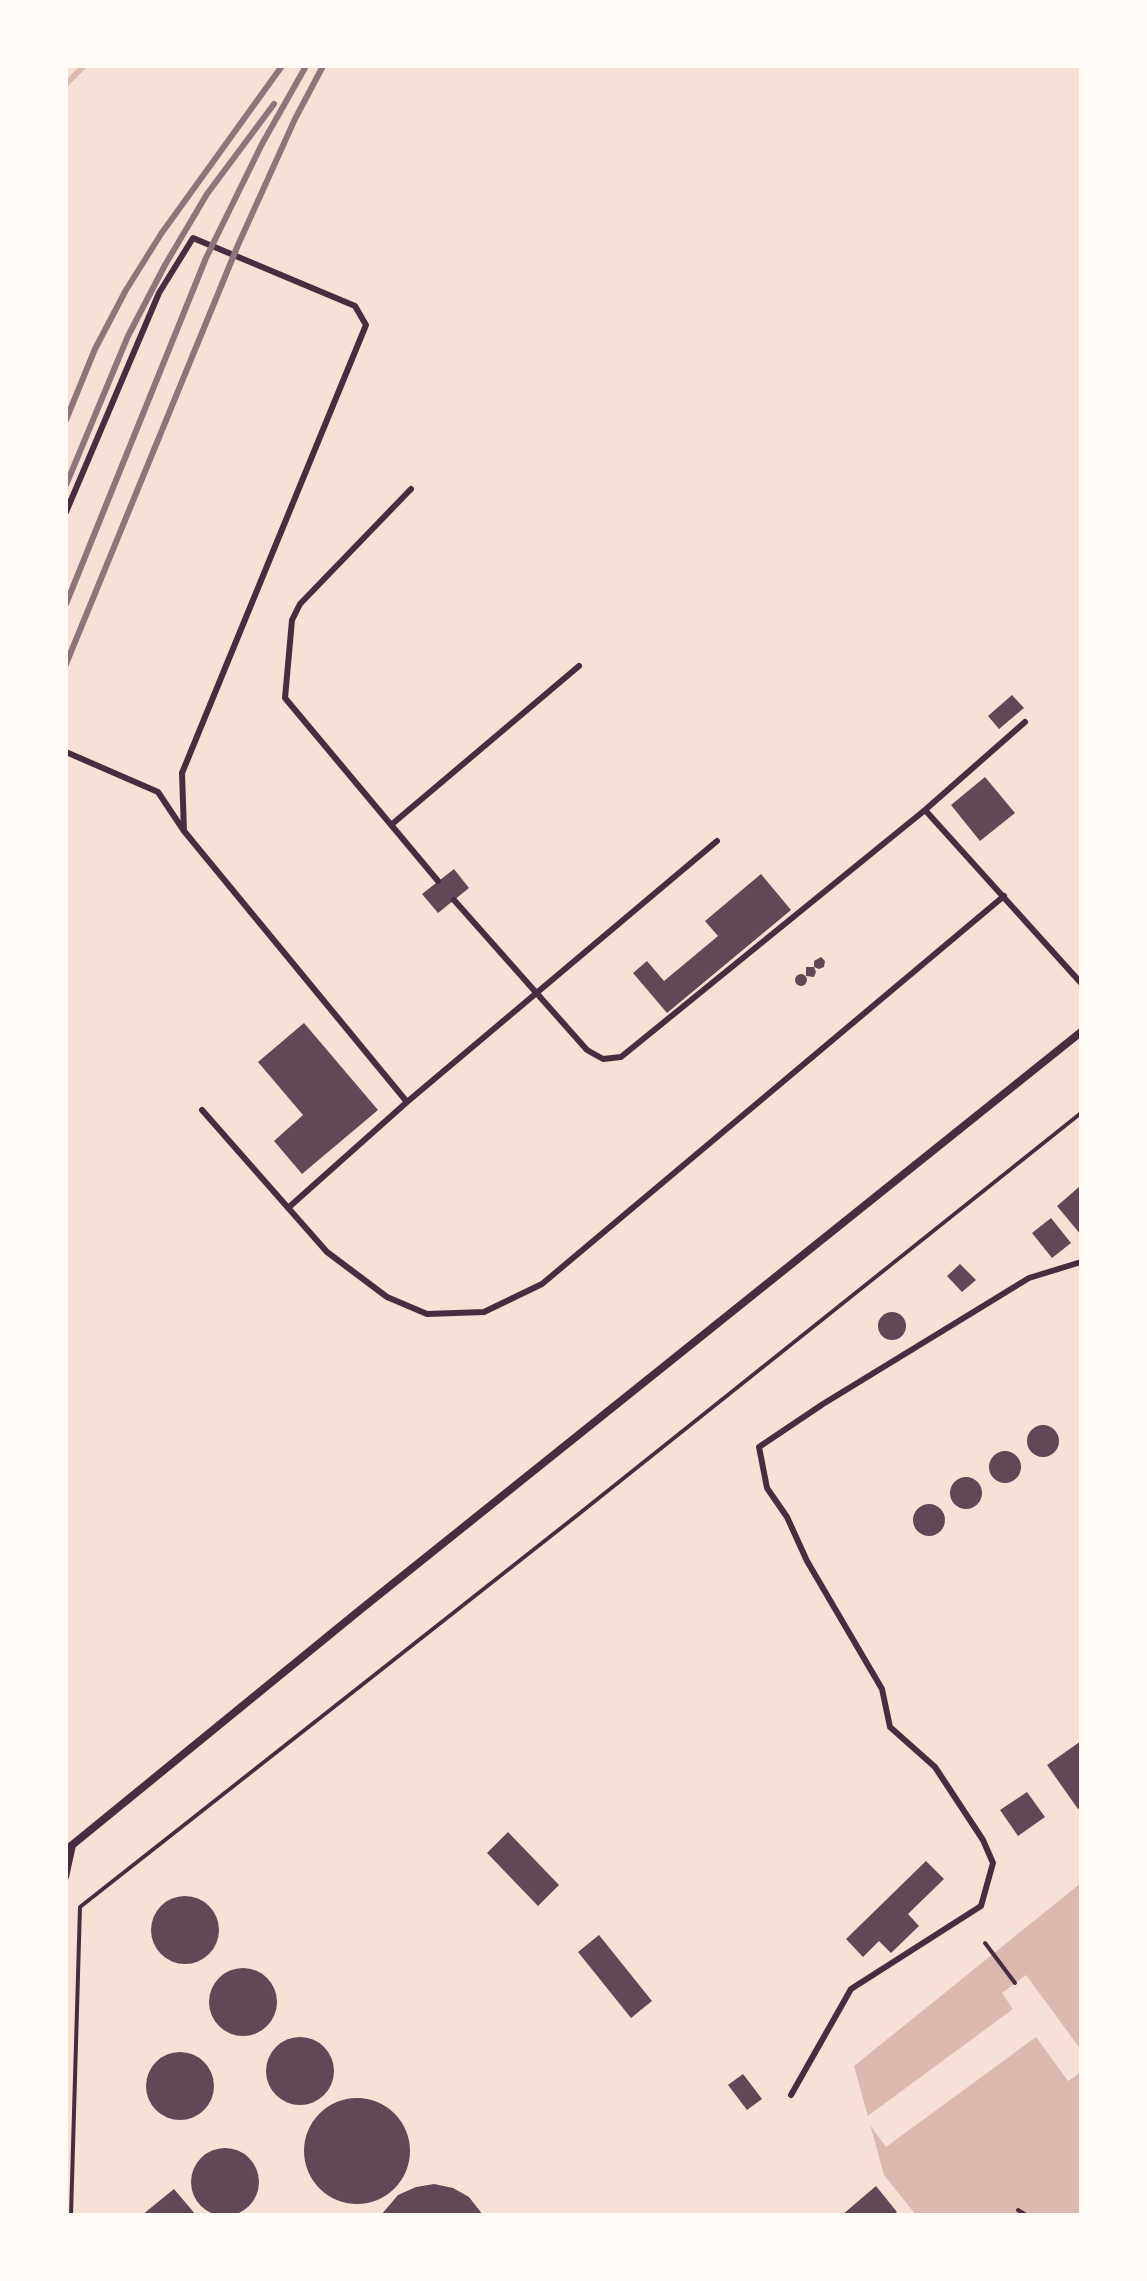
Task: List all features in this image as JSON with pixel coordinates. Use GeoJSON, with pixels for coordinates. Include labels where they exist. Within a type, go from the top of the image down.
{"type":"FeatureCollection","features":[{"type":"Feature","properties":{"kind":"street"},"geometry":{"type":"LineString","coordinates":[[70,1847],[360,1610],[1081,1032]]}},
{"type":"Feature","properties":{"kind":"lane"},"geometry":{"type":"LineString","coordinates":[[66,512],[159,293],[193,238],[355,306],[366,325],[182,773],[184,831]]}},
{"type":"Feature","properties":{"kind":"lane"},"geometry":{"type":"LineString","coordinates":[[411,489],[300,604],[292,620],[285,698],[438,881]]}},
{"type":"Feature","properties":{"kind":"lane"},"geometry":{"type":"LineString","coordinates":[[391,825],[579,666]]}},
{"type":"Feature","properties":{"kind":"lane"},"geometry":{"type":"LineString","coordinates":[[454,900],[587,1050],[603,1059],[621,1057],[925,810],[1025,722]]}},
{"type":"Feature","properties":{"kind":"lane"},"geometry":{"type":"LineString","coordinates":[[66,752],[158,792],[184,831],[407,1102]]}},
{"type":"Feature","properties":{"kind":"lane"},"geometry":{"type":"LineString","coordinates":[[925,810],[1081,983]]}},
{"type":"Feature","properties":{"kind":"lane"},"geometry":{"type":"LineString","coordinates":[[288,1208],[407,1102],[717,841]]}},
{"type":"Feature","properties":{"kind":"lane"},"geometry":{"type":"LineString","coordinates":[[202,1110],[327,1252],[387,1297],[427,1314],[484,1312],[542,1284],[1004,896]]}},
{"type":"Feature","properties":{"kind":"lane"},"geometry":{"type":"LineString","coordinates":[[791,2095],[851,1989],[981,1906],[993,1863],[983,1840],[935,1767],[890,1727],[882,1689],[807,1561],[787,1517],[767,1488],[759,1447],[823,1404],[1029,1278],[1081,1262]]}},
{"type":"Feature","properties":{"kind":"lane"},"geometry":{"type":"LineString","coordinates":[[66,1877],[70,1847]]}},
{"type":"Feature","properties":{"kind":"path"},"geometry":{"type":"LineString","coordinates":[[71,2215],[80,1907],[1081,1113]]}},
{"type":"Feature","properties":{"kind":"path"},"geometry":{"type":"LineString","coordinates":[[985,1943],[1015,1983]]}},
{"type":"Feature","properties":{"kind":"path"},"geometry":{"type":"LineString","coordinates":[[1018,2210],[1026,2215]]}},
{"type":"Feature","properties":{"kind":"shaded area"},"geometry":{"type":"Polygon","coordinates":[[[1081,1883],[1081,2215],[916,2215],[884,2175],[854,2066],[1081,1883]]]}},
{"type":"Feature","properties":{"kind":"pier"},"geometry":{"type":"Polygon","coordinates":[[[1026,1975],[1081,2050],[1081,2072],[1068,2081],[1036,2037],[886,2147],[865,2118],[1013,2009],[1002,1993],[1026,1975]]]}},
{"type":"Feature","properties":{"kind":"building"},"geometry":{"type":"Polygon","coordinates":[[[1012,695],[1024,708],[999,729],[988,716],[1012,695]]]}},
{"type":"Feature","properties":{"kind":"building"},"geometry":{"type":"Polygon","coordinates":[[[985,777],[1015,813],[980,841],[951,805],[985,777]]]}},
{"type":"Feature","properties":{"kind":"building"},"geometry":{"type":"Polygon","coordinates":[[[454,869],[469,888],[438,913],[422,894],[454,869]]]}},
{"type":"Feature","properties":{"kind":"building"},"geometry":{"type":"Polygon","coordinates":[[[761,874],[791,910],[667,1013],[633,973],[647,961],[664,981],[718,936],[705,921],[761,874]]]}},
{"type":"Feature","properties":{"kind":"building"},"geometry":{"type":"Polygon","coordinates":[[[821,957],[825,961],[824,967],[814,967],[814,961],[821,957]]]}},
{"type":"Feature","properties":{"kind":"building"},"geometry":{"type":"Polygon","coordinates":[[[806,967],[814,967],[814,977],[806,976],[806,967]]]}},
{"type":"Feature","properties":{"kind":"building"},"geometry":{"type":"Polygon","coordinates":[[[801,974],[807,980],[801,986],[795,980],[801,974]]]}},
{"type":"Feature","properties":{"kind":"building"},"geometry":{"type":"Polygon","coordinates":[[[304,1023],[378,1110],[302,1174],[274,1141],[303,1115],[258,1062],[304,1023]]]}},
{"type":"Feature","properties":{"kind":"building"},"geometry":{"type":"Polygon","coordinates":[[[1079,1187],[1081,1189],[1081,1235],[1057,1206],[1079,1187]]]}},
{"type":"Feature","properties":{"kind":"building"},"geometry":{"type":"Polygon","coordinates":[[[1051,1218],[1071,1243],[1052,1258],[1032,1233],[1051,1218]]]}},
{"type":"Feature","properties":{"kind":"building"},"geometry":{"type":"Polygon","coordinates":[[[960,1264],[976,1280],[962,1292],[947,1276],[960,1264]]]}},
{"type":"Feature","properties":{"kind":"building"},"geometry":{"type":"Polygon","coordinates":[[[892,1312],[902,1316],[906,1326],[902,1336],[892,1340],[882,1336],[878,1326],[882,1316],[892,1312]]]}},
{"type":"Feature","properties":{"kind":"building"},"geometry":{"type":"Polygon","coordinates":[[[1043,1425],[1054,1430],[1059,1441],[1054,1452],[1043,1457],[1032,1452],[1027,1441],[1032,1430],[1043,1425]]]}},
{"type":"Feature","properties":{"kind":"building"},"geometry":{"type":"Polygon","coordinates":[[[1005,1451],[1016,1456],[1021,1467],[1016,1478],[1005,1483],[994,1478],[989,1467],[994,1456],[1005,1451]]]}},
{"type":"Feature","properties":{"kind":"building"},"geometry":{"type":"Polygon","coordinates":[[[966,1477],[977,1482],[982,1493],[977,1504],[966,1509],[955,1504],[950,1493],[955,1482],[966,1477]]]}},
{"type":"Feature","properties":{"kind":"building"},"geometry":{"type":"Polygon","coordinates":[[[929,1504],[940,1509],[945,1520],[940,1531],[929,1536],[918,1531],[913,1520],[918,1509],[929,1504]]]}},
{"type":"Feature","properties":{"kind":"building"},"geometry":{"type":"Polygon","coordinates":[[[1081,1741],[1081,1807],[1078,1809],[1047,1765],[1081,1741]]]}},
{"type":"Feature","properties":{"kind":"building"},"geometry":{"type":"Polygon","coordinates":[[[1027,1792],[1045,1817],[1018,1836],[1000,1810],[1027,1792]]]}},
{"type":"Feature","properties":{"kind":"building"},"geometry":{"type":"Polygon","coordinates":[[[508,1832],[559,1885],[538,1906],[487,1853],[508,1832]]]}},
{"type":"Feature","properties":{"kind":"building"},"geometry":{"type":"Polygon","coordinates":[[[926,1861],[944,1879],[908,1914],[919,1926],[891,1953],[879,1941],[863,1957],[846,1939],[926,1861]]]}},
{"type":"Feature","properties":{"kind":"building"},"geometry":{"type":"Polygon","coordinates":[[[178,1896],[192,1896],[204,1901],[214,1911],[219,1930],[214,1949],[204,1959],[192,1964],[178,1964],[166,1959],[156,1949],[151,1937],[151,1923],[156,1911],[166,1901],[178,1896]]]}},
{"type":"Feature","properties":{"kind":"building"},"geometry":{"type":"Polygon","coordinates":[[[599,1935],[652,2001],[631,2018],[578,1952],[599,1935]]]}},
{"type":"Feature","properties":{"kind":"building"},"geometry":{"type":"Polygon","coordinates":[[[236,1968],[250,1968],[262,1973],[272,1983],[277,2002],[272,2021],[262,2031],[250,2036],[236,2036],[224,2031],[214,2021],[209,2009],[209,1995],[214,1983],[224,1973],[236,1968]]]}},
{"type":"Feature","properties":{"kind":"building"},"geometry":{"type":"Polygon","coordinates":[[[293,2037],[307,2037],[319,2042],[329,2052],[334,2071],[329,2090],[319,2100],[307,2105],[293,2105],[281,2100],[271,2090],[266,2078],[266,2064],[271,2052],[281,2042],[293,2037]]]}},
{"type":"Feature","properties":{"kind":"building"},"geometry":{"type":"Polygon","coordinates":[[[173,2052],[187,2052],[199,2057],[209,2067],[214,2086],[209,2105],[199,2115],[187,2120],[173,2120],[161,2115],[151,2105],[146,2093],[146,2079],[151,2067],[161,2057],[173,2052]]]}},
{"type":"Feature","properties":{"kind":"building"},"geometry":{"type":"Polygon","coordinates":[[[743,2074],[762,2099],[747,2110],[728,2085],[743,2074]]]}},
{"type":"Feature","properties":{"kind":"building"},"geometry":{"type":"Polygon","coordinates":[[[357,2098],[377,2102],[394,2114],[406,2131],[410,2151],[406,2171],[394,2188],[377,2200],[357,2204],[337,2200],[320,2188],[308,2171],[304,2151],[308,2131],[320,2114],[337,2102],[357,2098]]]}},
{"type":"Feature","properties":{"kind":"building"},"geometry":{"type":"Polygon","coordinates":[[[232,2148],[253,2163],[259,2182],[257,2195],[249,2206],[232,2216],[218,2216],[201,2206],[193,2195],[191,2175],[201,2158],[212,2150],[232,2148]]]}},
{"type":"Feature","properties":{"kind":"building"},"geometry":{"type":"Polygon","coordinates":[[[434,2184],[453,2188],[469,2197],[483,2215],[381,2215],[398,2195],[434,2184]]]}},
{"type":"Feature","properties":{"kind":"building"},"geometry":{"type":"Polygon","coordinates":[[[876,2186],[897,2212],[893,2215],[842,2215],[876,2186]]]}},
{"type":"Feature","properties":{"kind":"building"},"geometry":{"type":"Polygon","coordinates":[[[174,2189],[196,2215],[142,2215],[174,2189]]]}},
{"type":"Feature","properties":{"kind":"waterway"},"geometry":{"type":"LineString","coordinates":[[66,84],[84,66]]}},
{"type":"Feature","properties":{"kind":"railway"},"geometry":{"type":"LineString","coordinates":[[66,420],[95,349],[126,290],[161,234],[282,66]]}},
{"type":"Feature","properties":{"kind":"railway"},"geometry":{"type":"LineString","coordinates":[[66,604],[206,258],[262,144],[306,66]]}},
{"type":"Feature","properties":{"kind":"railway"},"geometry":{"type":"LineString","coordinates":[[66,664],[238,245],[295,119],[323,66]]}},
{"type":"Feature","properties":{"kind":"railway"},"geometry":{"type":"LineString","coordinates":[[66,485],[128,336],[165,265],[207,194],[274,104]]}}]}
